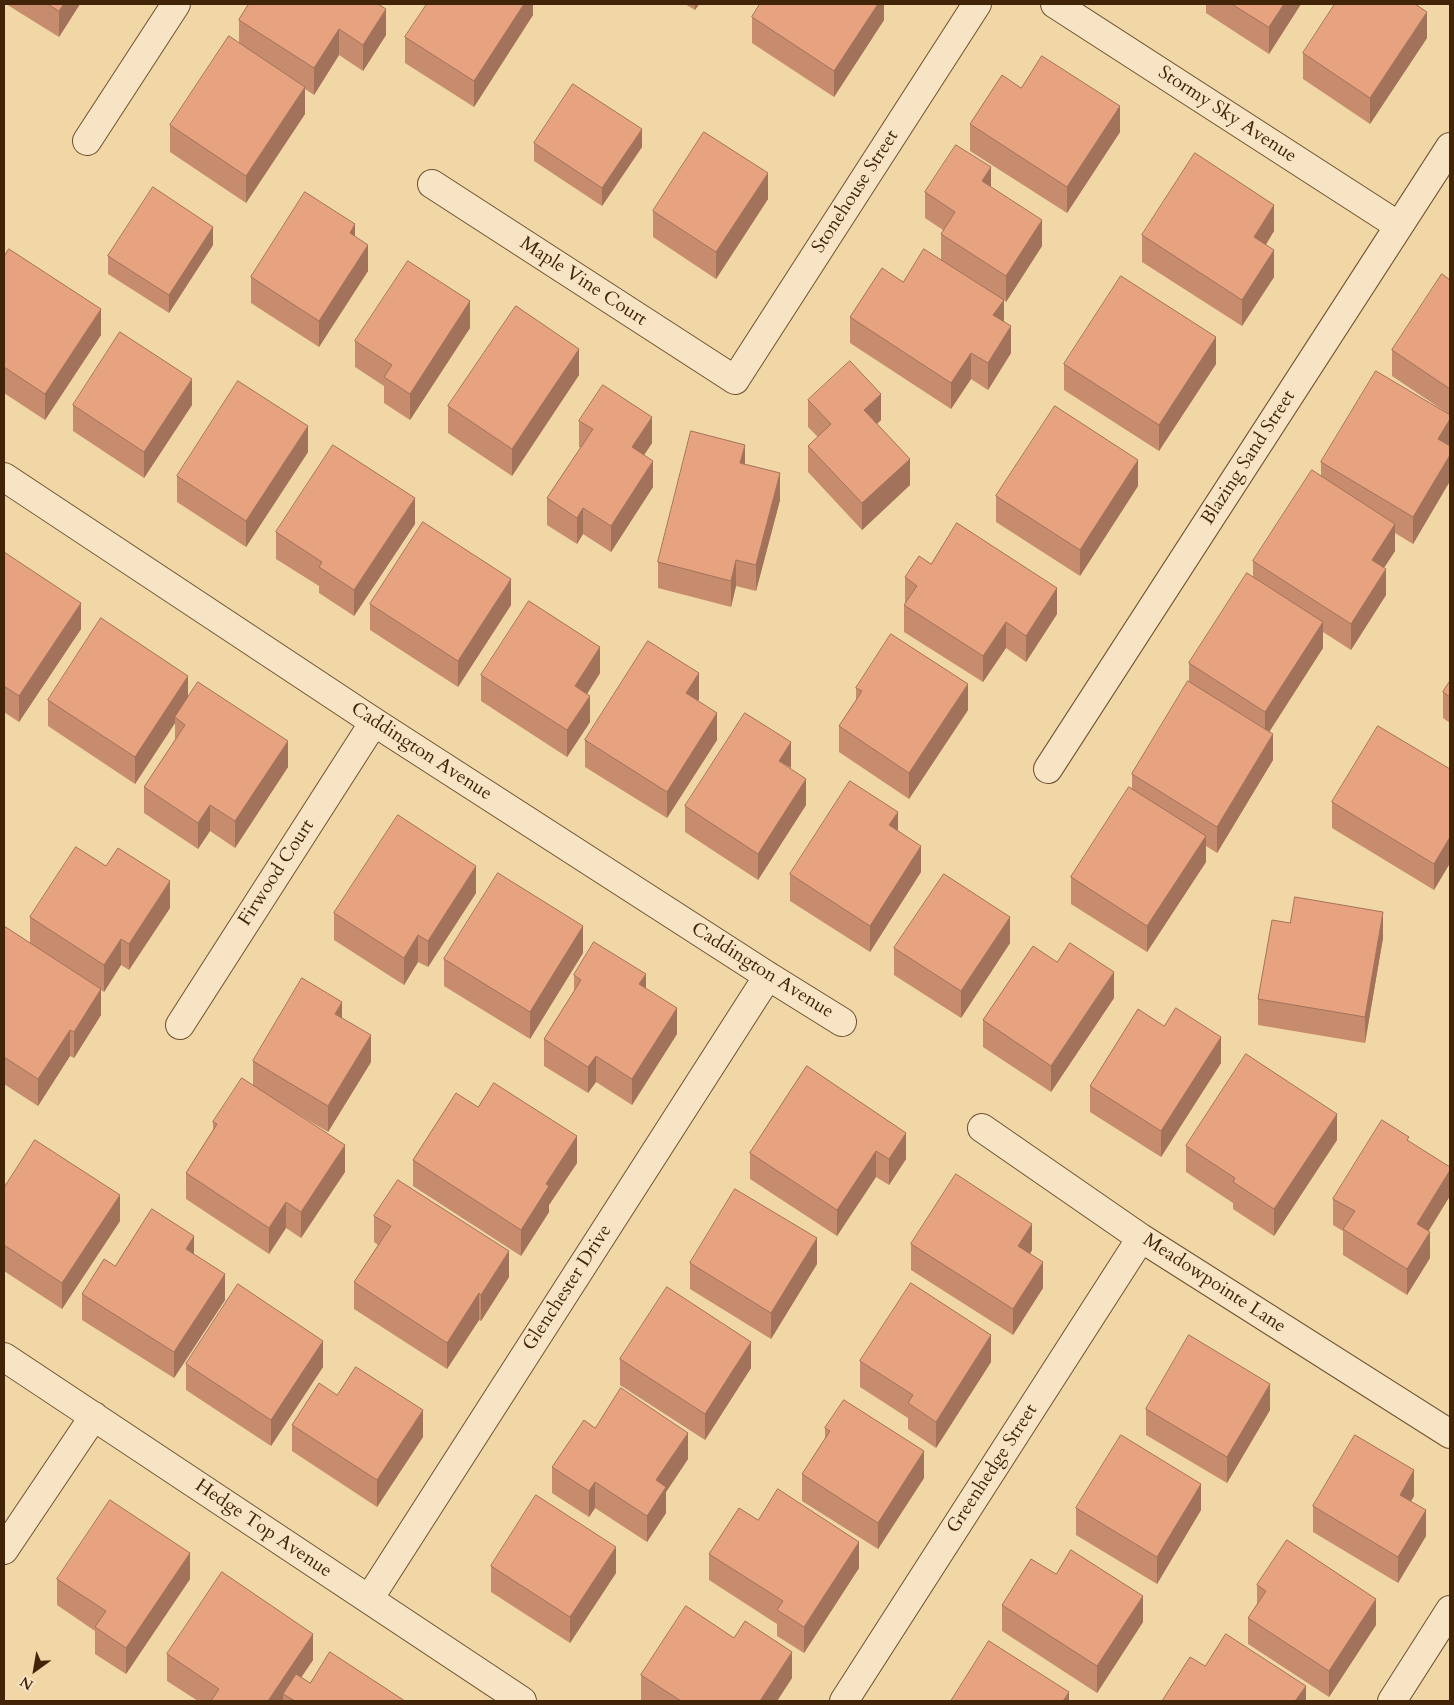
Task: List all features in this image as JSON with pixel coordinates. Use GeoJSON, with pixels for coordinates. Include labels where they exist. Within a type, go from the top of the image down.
{"type":"FeatureCollection","features":[{"type":"Feature","properties":{"kind":"street"},"geometry":{"type":"LineString","coordinates":[[87,141],[176,4]]}},
{"type":"Feature","properties":{"kind":"street","name":"Stonehouse Street"},"geometry":{"type":"LineString","coordinates":[[735,380],[978,4]]}},
{"type":"Feature","properties":{"kind":"street","name":"Stormy Sky Avenue"},"geometry":{"type":"LineString","coordinates":[[1055,4],[1399,226]]}},
{"type":"Feature","properties":{"kind":"street","name":"Blazing Sand Street"},"geometry":{"type":"LineString","coordinates":[[1048,769],[1450,147]]}},
{"type":"Feature","properties":{"kind":"street","name":"Maple Vine Court"},"geometry":{"type":"LineString","coordinates":[[432,184],[735,380]]}},
{"type":"Feature","properties":{"kind":"street","name":"Caddington Avenue"},"geometry":{"type":"LineString","coordinates":[[4,477],[374,722],[842,1022]]}},
{"type":"Feature","properties":{"kind":"street","name":"Firwood Court"},"geometry":{"type":"LineString","coordinates":[[180,1025],[374,722]]}},
{"type":"Feature","properties":{"kind":"street","name":"Glenchester Drive"},"geometry":{"type":"LineString","coordinates":[[369,1599],[768,976]]}},
{"type":"Feature","properties":{"kind":"street","name":"Meadowpointe Lane"},"geometry":{"type":"LineString","coordinates":[[982,1128],[1141,1238],[1450,1434]]}},
{"type":"Feature","properties":{"kind":"street","name":"Greenhedge Street"},"geometry":{"type":"LineString","coordinates":[[844,1701],[1141,1238]]}},
{"type":"Feature","properties":{"kind":"street","name":"Hedge Top Avenue"},"geometry":{"type":"LineString","coordinates":[[4,1357],[522,1701]]}},
{"type":"Feature","properties":{"kind":"street"},"geometry":{"type":"LineString","coordinates":[[4,1550],[94,1416]]}},
{"type":"Feature","properties":{"kind":"street"},"geometry":{"type":"LineString","coordinates":[[1392,1701],[1450,1610]]}},
{"type":"Feature","properties":{"kind":"building"},"geometry":{"type":"Polygon","coordinates":[[[48,4],[64,4],[59,11],[48,4]]]}},
{"type":"Feature","properties":{"kind":"building"},"geometry":{"type":"Polygon","coordinates":[[[249,4],[378,4],[386,9],[363,45],[339,29],[314,68],[239,20],[249,4]]]}},
{"type":"Feature","properties":{"kind":"building"},"geometry":{"type":"Polygon","coordinates":[[[427,4],[524,4],[474,81],[405,37],[427,4]]]}},
{"type":"Feature","properties":{"kind":"building"},"geometry":{"type":"Polygon","coordinates":[[[760,4],[878,4],[834,71],[752,17],[760,4]]]}},
{"type":"Feature","properties":{"kind":"building"},"geometry":{"type":"Polygon","coordinates":[[[1232,4],[1284,4],[1269,27],[1232,4]]]}},
{"type":"Feature","properties":{"kind":"building"},"geometry":{"type":"Polygon","coordinates":[[[1335,4],[1415,4],[1427,12],[1370,98],[1303,53],[1335,4]]]}},
{"type":"Feature","properties":{"kind":"building"},"geometry":{"type":"Polygon","coordinates":[[[229,36],[305,87],[246,176],[170,125],[229,36]]]}},
{"type":"Feature","properties":{"kind":"building"},"geometry":{"type":"Polygon","coordinates":[[[1042,56],[1120,106],[1067,187],[970,124],[1002,75],[1021,88],[1042,56]]]}},
{"type":"Feature","properties":{"kind":"building"},"geometry":{"type":"Polygon","coordinates":[[[573,84],[642,129],[602,188],[534,143],[573,84]]]}},
{"type":"Feature","properties":{"kind":"building"},"geometry":{"type":"Polygon","coordinates":[[[704,132],[768,173],[716,252],[653,211],[704,132]]]}},
{"type":"Feature","properties":{"kind":"building"},"geometry":{"type":"Polygon","coordinates":[[[956,145],[991,167],[982,181],[1042,220],[1006,276],[941,234],[955,212],[925,192],[956,145]]]}},
{"type":"Feature","properties":{"kind":"building"},"geometry":{"type":"Polygon","coordinates":[[[1195,153],[1274,205],[1254,237],[1274,250],[1242,300],[1142,235],[1195,153]]]}},
{"type":"Feature","properties":{"kind":"building"},"geometry":{"type":"Polygon","coordinates":[[[153,187],[213,227],[169,295],[108,256],[153,187]]]}},
{"type":"Feature","properties":{"kind":"building"},"geometry":{"type":"Polygon","coordinates":[[[305,192],[355,224],[350,233],[368,245],[319,321],[251,277],[305,192]]]}},
{"type":"Feature","properties":{"kind":"building"},"geometry":{"type":"Polygon","coordinates":[[[9,249],[101,309],[45,394],[4,367],[4,257],[9,249]]]}},
{"type":"Feature","properties":{"kind":"building"},"geometry":{"type":"Polygon","coordinates":[[[924,249],[1004,300],[993,315],[1011,326],[988,363],[971,353],[951,383],[850,317],[882,268],[903,282],[924,249]]]}},
{"type":"Feature","properties":{"kind":"building"},"geometry":{"type":"Polygon","coordinates":[[[408,261],[470,301],[410,394],[384,377],[392,365],[355,341],[408,261]]]}},
{"type":"Feature","properties":{"kind":"building"},"geometry":{"type":"Polygon","coordinates":[[[1442,274],[1450,280],[1450,389],[1392,350],[1442,274]]]}},
{"type":"Feature","properties":{"kind":"building"},"geometry":{"type":"Polygon","coordinates":[[[1121,276],[1216,337],[1159,425],[1064,364],[1121,276]]]}},
{"type":"Feature","properties":{"kind":"building"},"geometry":{"type":"Polygon","coordinates":[[[516,306],[579,349],[512,449],[448,406],[516,306]]]}},
{"type":"Feature","properties":{"kind":"building"},"geometry":{"type":"Polygon","coordinates":[[[120,332],[192,379],[144,452],[73,405],[120,332]]]}},
{"type":"Feature","properties":{"kind":"building"},"geometry":{"type":"Polygon","coordinates":[[[850,361],[881,394],[864,410],[910,459],[862,503],[808,446],[831,424],[808,400],[850,361]]]}},
{"type":"Feature","properties":{"kind":"building"},"geometry":{"type":"Polygon","coordinates":[[[1376,371],[1450,415],[1450,419],[1438,439],[1450,446],[1450,455],[1413,517],[1321,462],[1376,371]]]}},
{"type":"Feature","properties":{"kind":"building"},"geometry":{"type":"Polygon","coordinates":[[[238,381],[308,426],[246,521],[177,476],[238,381]]]}},
{"type":"Feature","properties":{"kind":"building"},"geometry":{"type":"Polygon","coordinates":[[[603,385],[652,417],[632,447],[653,461],[611,526],[583,508],[577,518],[547,498],[593,429],[579,421],[603,385]]]}},
{"type":"Feature","properties":{"kind":"building"},"geometry":{"type":"Polygon","coordinates":[[[1055,406],[1138,460],[1080,550],[996,496],[1055,406]]]}},
{"type":"Feature","properties":{"kind":"building"},"geometry":{"type":"Polygon","coordinates":[[[691,431],[745,445],[740,463],[780,473],[756,565],[736,560],[731,581],[658,562],[691,431]]]}},
{"type":"Feature","properties":{"kind":"building"},"geometry":{"type":"Polygon","coordinates":[[[333,445],[415,498],[354,590],[319,567],[322,562],[276,532],[333,445]]]}},
{"type":"Feature","properties":{"kind":"building"},"geometry":{"type":"Polygon","coordinates":[[[1312,470],[1395,524],[1372,560],[1386,569],[1351,624],[1253,561],[1312,470]]]}},
{"type":"Feature","properties":{"kind":"building"},"geometry":{"type":"Polygon","coordinates":[[[423,522],[511,579],[458,661],[370,604],[423,522]]]}},
{"type":"Feature","properties":{"kind":"building"},"geometry":{"type":"Polygon","coordinates":[[[957,523],[1057,588],[1026,636],[1006,622],[983,656],[904,605],[917,586],[905,577],[919,556],[931,564],[957,523]]]}},
{"type":"Feature","properties":{"kind":"building"},"geometry":{"type":"Polygon","coordinates":[[[4,552],[81,603],[19,696],[4,686],[4,552]]]}},
{"type":"Feature","properties":{"kind":"building"},"geometry":{"type":"Polygon","coordinates":[[[1247,573],[1323,622],[1265,712],[1189,663],[1247,573]]]}},
{"type":"Feature","properties":{"kind":"building"},"geometry":{"type":"Polygon","coordinates":[[[529,601],[600,647],[575,686],[590,696],[567,730],[481,675],[529,601]]]}},
{"type":"Feature","properties":{"kind":"building"},"geometry":{"type":"Polygon","coordinates":[[[101,618],[188,676],[135,757],[48,700],[101,618]]]}},
{"type":"Feature","properties":{"kind":"building"},"geometry":{"type":"Polygon","coordinates":[[[891,634],[968,684],[909,773],[839,726],[862,691],[856,688],[891,634]]]}},
{"type":"Feature","properties":{"kind":"building"},"geometry":{"type":"Polygon","coordinates":[[[648,641],[699,673],[686,693],[717,713],[667,792],[585,740],[648,641]]]}},
{"type":"Feature","properties":{"kind":"building"},"geometry":{"type":"Polygon","coordinates":[[[1188,681],[1273,734],[1217,827],[1132,774],[1188,681]]]}},
{"type":"Feature","properties":{"kind":"building"},"geometry":{"type":"Polygon","coordinates":[[[1450,681],[1450,697],[1443,692],[1450,681]]]}},
{"type":"Feature","properties":{"kind":"building"},"geometry":{"type":"Polygon","coordinates":[[[198,682],[288,741],[235,821],[210,805],[198,823],[144,787],[185,725],[175,717],[198,682]]]}},
{"type":"Feature","properties":{"kind":"building"},"geometry":{"type":"Polygon","coordinates":[[[745,713],[791,742],[779,761],[806,779],[758,854],[685,806],[745,713]]]}},
{"type":"Feature","properties":{"kind":"building"},"geometry":{"type":"Polygon","coordinates":[[[1378,726],[1450,769],[1450,837],[1434,864],[1332,802],[1378,726]]]}},
{"type":"Feature","properties":{"kind":"building"},"geometry":{"type":"Polygon","coordinates":[[[850,781],[898,812],[889,825],[921,846],[870,926],[790,874],[850,781]]]}},
{"type":"Feature","properties":{"kind":"building"},"geometry":{"type":"Polygon","coordinates":[[[1129,787],[1206,836],[1147,926],[1071,877],[1129,787]]]}},
{"type":"Feature","properties":{"kind":"building"},"geometry":{"type":"Polygon","coordinates":[[[398,815],[476,866],[428,941],[418,935],[404,958],[334,913],[398,815]]]}},
{"type":"Feature","properties":{"kind":"building"},"geometry":{"type":"Polygon","coordinates":[[[76,847],[106,866],[118,848],[170,881],[129,944],[121,939],[104,965],[30,917],[76,847]]]}},
{"type":"Feature","properties":{"kind":"building"},"geometry":{"type":"Polygon","coordinates":[[[498,873],[583,926],[530,1012],[444,959],[498,873]]]}},
{"type":"Feature","properties":{"kind":"building"},"geometry":{"type":"Polygon","coordinates":[[[944,874],[1010,917],[961,991],[894,948],[944,874]]]}},
{"type":"Feature","properties":{"kind":"building"},"geometry":{"type":"Polygon","coordinates":[[[1295,897],[1383,912],[1365,1017],[1258,999],[1272,920],[1290,923],[1295,897]]]}},
{"type":"Feature","properties":{"kind":"building"},"geometry":{"type":"Polygon","coordinates":[[[4,926],[101,989],[74,1032],[70,1030],[38,1079],[4,1057],[4,926]]]}},
{"type":"Feature","properties":{"kind":"building"},"geometry":{"type":"Polygon","coordinates":[[[594,942],[646,974],[639,984],[677,1008],[632,1079],[596,1056],[588,1067],[544,1039],[581,980],[574,975],[594,942]]]}},
{"type":"Feature","properties":{"kind":"building"},"geometry":{"type":"Polygon","coordinates":[[[1070,943],[1114,972],[1051,1066],[983,1020],[1033,946],[1057,962],[1070,943]]]}},
{"type":"Feature","properties":{"kind":"building"},"geometry":{"type":"Polygon","coordinates":[[[302,978],[342,1002],[335,1014],[371,1035],[328,1106],[253,1061],[302,978]]]}},
{"type":"Feature","properties":{"kind":"building"},"geometry":{"type":"Polygon","coordinates":[[[1176,1008],[1221,1037],[1161,1131],[1090,1086],[1138,1009],[1164,1026],[1176,1008]]]}},
{"type":"Feature","properties":{"kind":"building"},"geometry":{"type":"Polygon","coordinates":[[[1246,1054],[1337,1114],[1274,1209],[1233,1182],[1235,1178],[1186,1146],[1246,1054]]]}},
{"type":"Feature","properties":{"kind":"building"},"geometry":{"type":"Polygon","coordinates":[[[807,1066],[906,1133],[889,1159],[876,1151],[837,1210],[750,1153],[807,1066]]]}},
{"type":"Feature","properties":{"kind":"building"},"geometry":{"type":"Polygon","coordinates":[[[242,1078],[345,1145],[301,1212],[286,1202],[269,1228],[186,1173],[217,1124],[213,1122],[242,1078]]]}},
{"type":"Feature","properties":{"kind":"building"},"geometry":{"type":"Polygon","coordinates":[[[494,1083],[577,1136],[546,1184],[549,1186],[521,1230],[413,1160],[456,1093],[478,1107],[494,1083]]]}},
{"type":"Feature","properties":{"kind":"building"},"geometry":{"type":"Polygon","coordinates":[[[1382,1120],[1409,1137],[1407,1140],[1450,1167],[1450,1170],[1417,1224],[1430,1232],[1407,1269],[1343,1229],[1355,1211],[1333,1199],[1382,1120]]]}},
{"type":"Feature","properties":{"kind":"building"},"geometry":{"type":"Polygon","coordinates":[[[35,1140],[120,1195],[62,1283],[4,1245],[4,1188],[35,1140]]]}},
{"type":"Feature","properties":{"kind":"building"},"geometry":{"type":"Polygon","coordinates":[[[956,1174],[1032,1224],[1018,1246],[1043,1262],[1013,1309],[911,1244],[956,1174]]]}},
{"type":"Feature","properties":{"kind":"building"},"geometry":{"type":"Polygon","coordinates":[[[398,1180],[509,1251],[447,1343],[354,1282],[391,1226],[374,1216],[398,1180]]]}},
{"type":"Feature","properties":{"kind":"building"},"geometry":{"type":"Polygon","coordinates":[[[735,1189],[817,1238],[771,1313],[690,1263],[735,1189]]]}},
{"type":"Feature","properties":{"kind":"building"},"geometry":{"type":"Polygon","coordinates":[[[152,1209],[194,1236],[186,1249],[225,1274],[174,1352],[82,1294],[104,1259],[115,1266],[152,1209]]]}},
{"type":"Feature","properties":{"kind":"building"},"geometry":{"type":"Polygon","coordinates":[[[911,1283],[991,1335],[936,1422],[908,1403],[913,1395],[860,1361],[911,1283]]]}},
{"type":"Feature","properties":{"kind":"building"},"geometry":{"type":"Polygon","coordinates":[[[238,1284],[323,1341],[271,1420],[186,1364],[238,1284]]]}},
{"type":"Feature","properties":{"kind":"building"},"geometry":{"type":"Polygon","coordinates":[[[667,1287],[751,1342],[705,1414],[620,1359],[667,1287]]]}},
{"type":"Feature","properties":{"kind":"building"},"geometry":{"type":"Polygon","coordinates":[[[1189,1335],[1270,1384],[1227,1457],[1146,1409],[1189,1335]]]}},
{"type":"Feature","properties":{"kind":"building"},"geometry":{"type":"Polygon","coordinates":[[[356,1367],[423,1410],[377,1480],[292,1425],[319,1383],[337,1395],[356,1367]]]}},
{"type":"Feature","properties":{"kind":"building"},"geometry":{"type":"Polygon","coordinates":[[[621,1388],[688,1433],[656,1480],[666,1487],[647,1516],[595,1482],[589,1491],[552,1467],[584,1420],[595,1428],[621,1388]]]}},
{"type":"Feature","properties":{"kind":"building"},"geometry":{"type":"Polygon","coordinates":[[[844,1400],[924,1451],[878,1523],[802,1474],[830,1431],[825,1428],[844,1400]]]}},
{"type":"Feature","properties":{"kind":"building"},"geometry":{"type":"Polygon","coordinates":[[[1121,1435],[1201,1484],[1157,1557],[1076,1508],[1121,1435]]]}},
{"type":"Feature","properties":{"kind":"building"},"geometry":{"type":"Polygon","coordinates":[[[1355,1435],[1414,1470],[1400,1495],[1426,1510],[1398,1557],[1313,1506],[1355,1435]]]}},
{"type":"Feature","properties":{"kind":"building"},"geometry":{"type":"Polygon","coordinates":[[[778,1489],[859,1542],[804,1627],[777,1610],[783,1601],[709,1554],[739,1508],[758,1520],[778,1489]]]}},
{"type":"Feature","properties":{"kind":"building"},"geometry":{"type":"Polygon","coordinates":[[[536,1495],[616,1547],[570,1617],[491,1566],[536,1495]]]}},
{"type":"Feature","properties":{"kind":"building"},"geometry":{"type":"Polygon","coordinates":[[[110,1500],[190,1553],[126,1648],[95,1627],[106,1611],[57,1579],[110,1500]]]}},
{"type":"Feature","properties":{"kind":"building"},"geometry":{"type":"Polygon","coordinates":[[[1287,1540],[1376,1599],[1329,1671],[1248,1618],[1266,1591],[1257,1585],[1287,1540]]]}},
{"type":"Feature","properties":{"kind":"building"},"geometry":{"type":"Polygon","coordinates":[[[1071,1550],[1143,1596],[1097,1666],[1002,1605],[1031,1559],[1056,1574],[1071,1550]]]}},
{"type":"Feature","properties":{"kind":"building"},"geometry":{"type":"Polygon","coordinates":[[[222,1572],[313,1634],[268,1701],[211,1701],[219,1689],[167,1654],[222,1572]]]}},
{"type":"Feature","properties":{"kind":"building"},"geometry":{"type":"Polygon","coordinates":[[[686,1606],[734,1638],[745,1621],[792,1652],[760,1701],[681,1701],[641,1675],[686,1606]]]}},
{"type":"Feature","properties":{"kind":"building"},"geometry":{"type":"Polygon","coordinates":[[[1226,1634],[1306,1686],[1295,1701],[1162,1701],[1190,1657],[1205,1666],[1226,1634]]]}},
{"type":"Feature","properties":{"kind":"building"},"geometry":{"type":"Polygon","coordinates":[[[989,1641],[1069,1692],[1063,1701],[951,1701],[989,1641]]]}},
{"type":"Feature","properties":{"kind":"building"},"geometry":{"type":"Polygon","coordinates":[[[330,1652],[405,1701],[295,1701],[283,1694],[296,1674],[310,1683],[330,1652]]]}}]}
